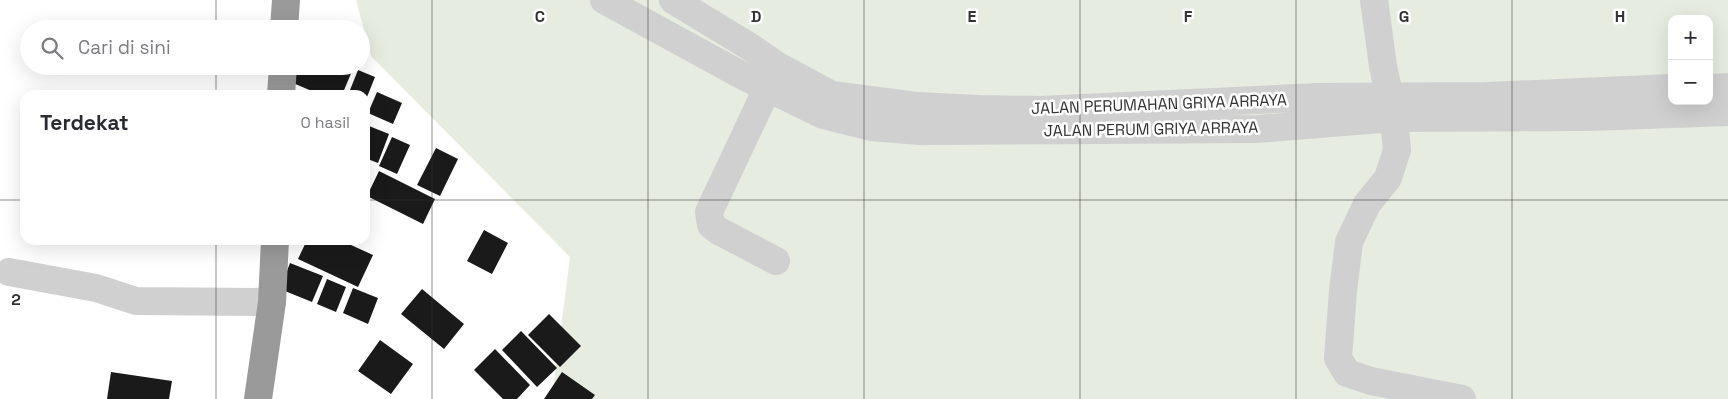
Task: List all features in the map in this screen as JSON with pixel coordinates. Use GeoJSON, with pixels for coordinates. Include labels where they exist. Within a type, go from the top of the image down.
{"type":"FeatureCollection","features":[{"type":"Feature","properties":{"kind":"highway"},"geometry":{"type":"LineString","coordinates":[[285,20],[286,0]]}},
{"type":"Feature","properties":{"kind":"highway"},"geometry":{"type":"LineString","coordinates":[[282,90],[283,75]]}},
{"type":"Feature","properties":{"kind":"highway"},"geometry":{"type":"LineString","coordinates":[[258,399],[272,302],[275,245]]}},
{"type":"Feature","properties":{"kind":"street"},"geometry":{"type":"LineString","coordinates":[[604,0],[772,77],[709,212],[711,225],[719,231],[776,261]]}},
{"type":"Feature","properties":{"kind":"street","name":"JALAN PERUMAHAN GRIYA ARRAYA"},"geometry":{"type":"LineString","coordinates":[[673,0],[747,45],[772,77],[832,95],[916,106],[979,110],[1039,110],[1318,97],[1391,107],[1487,96],[1668,88]]}},
{"type":"Feature","properties":{"kind":"street"},"geometry":{"type":"LineString","coordinates":[[1374,0],[1397,150],[1388,178],[1367,204],[1349,242],[1338,358],[1347,373],[1371,381],[1462,399]]}},
{"type":"Feature","properties":{"kind":"street"},"geometry":{"type":"LineString","coordinates":[[1713,88],[1728,88]]}},
{"type":"Feature","properties":{"kind":"street"},"geometry":{"type":"LineString","coordinates":[[1603,91],[1637,115]]}},
{"type":"Feature","properties":{"kind":"street"},"geometry":{"type":"LineString","coordinates":[[1391,107],[1637,115],[1728,112]]}},
{"type":"Feature","properties":{"kind":"street"},"geometry":{"type":"LineString","coordinates":[[9,272],[96,288],[136,301],[272,302]]}},
{"type":"Feature","properties":{"kind":"shaded area"},"geometry":{"type":"Polygon","coordinates":[[[356,0],[1728,0],[1728,399],[552,399],[570,257],[371,56],[370,20],[361,20],[356,0]]]}},
{"type":"Feature","properties":{"kind":"building"},"geometry":{"type":"Polygon","coordinates":[[[296,75],[350,75],[344,90],[309,90],[293,83],[296,75]]]}},
{"type":"Feature","properties":{"kind":"building"},"geometry":{"type":"Polygon","coordinates":[[[356,75],[370,75],[375,77],[370,90],[350,90],[356,75]]]}},
{"type":"Feature","properties":{"kind":"building"},"geometry":{"type":"Polygon","coordinates":[[[377,92],[402,103],[393,124],[370,114],[370,108],[377,92]]]}},
{"type":"Feature","properties":{"kind":"building"},"geometry":{"type":"Polygon","coordinates":[[[370,126],[389,134],[378,163],[370,160],[370,126]]]}},
{"type":"Feature","properties":{"kind":"building"},"geometry":{"type":"Polygon","coordinates":[[[392,137],[410,145],[397,174],[379,166],[392,137]]]}},
{"type":"Feature","properties":{"kind":"building"},"geometry":{"type":"Polygon","coordinates":[[[436,148],[458,159],[440,196],[417,185],[436,148]]]}},
{"type":"Feature","properties":{"kind":"building"},"geometry":{"type":"Polygon","coordinates":[[[379,171],[435,199],[423,224],[370,198],[370,190],[379,171]]]}},
{"type":"Feature","properties":{"kind":"building"},"geometry":{"type":"Polygon","coordinates":[[[484,230],[508,243],[492,274],[467,261],[484,230]]]}},
{"type":"Feature","properties":{"kind":"building"},"geometry":{"type":"Polygon","coordinates":[[[305,245],[351,245],[373,255],[358,287],[298,259],[305,245]]]}},
{"type":"Feature","properties":{"kind":"building"},"geometry":{"type":"Polygon","coordinates":[[[290,263],[323,276],[312,302],[280,289],[290,263]]]}},
{"type":"Feature","properties":{"kind":"building"},"geometry":{"type":"Polygon","coordinates":[[[327,279],[346,287],[336,312],[317,304],[327,279]]]}},
{"type":"Feature","properties":{"kind":"building"},"geometry":{"type":"Polygon","coordinates":[[[353,288],[378,298],[368,324],[343,313],[353,288]]]}},
{"type":"Feature","properties":{"kind":"building"},"geometry":{"type":"Polygon","coordinates":[[[422,289],[464,324],[444,349],[401,314],[422,289]]]}},
{"type":"Feature","properties":{"kind":"building"},"geometry":{"type":"Polygon","coordinates":[[[549,314],[581,346],[560,367],[528,335],[549,314]]]}},
{"type":"Feature","properties":{"kind":"building"},"geometry":{"type":"Polygon","coordinates":[[[521,331],[557,368],[537,387],[502,350],[521,331]]]}},
{"type":"Feature","properties":{"kind":"building"},"geometry":{"type":"Polygon","coordinates":[[[380,340],[413,364],[391,394],[358,371],[380,340]]]}},
{"type":"Feature","properties":{"kind":"building"},"geometry":{"type":"Polygon","coordinates":[[[495,349],[530,385],[517,399],[503,399],[474,370],[495,349]]]}},
{"type":"Feature","properties":{"kind":"building"},"geometry":{"type":"Polygon","coordinates":[[[111,372],[172,381],[169,399],[107,399],[111,372]]]}},
{"type":"Feature","properties":{"kind":"building"},"geometry":{"type":"Polygon","coordinates":[[[562,372],[595,395],[592,399],[544,399],[562,372]]]}}]}
